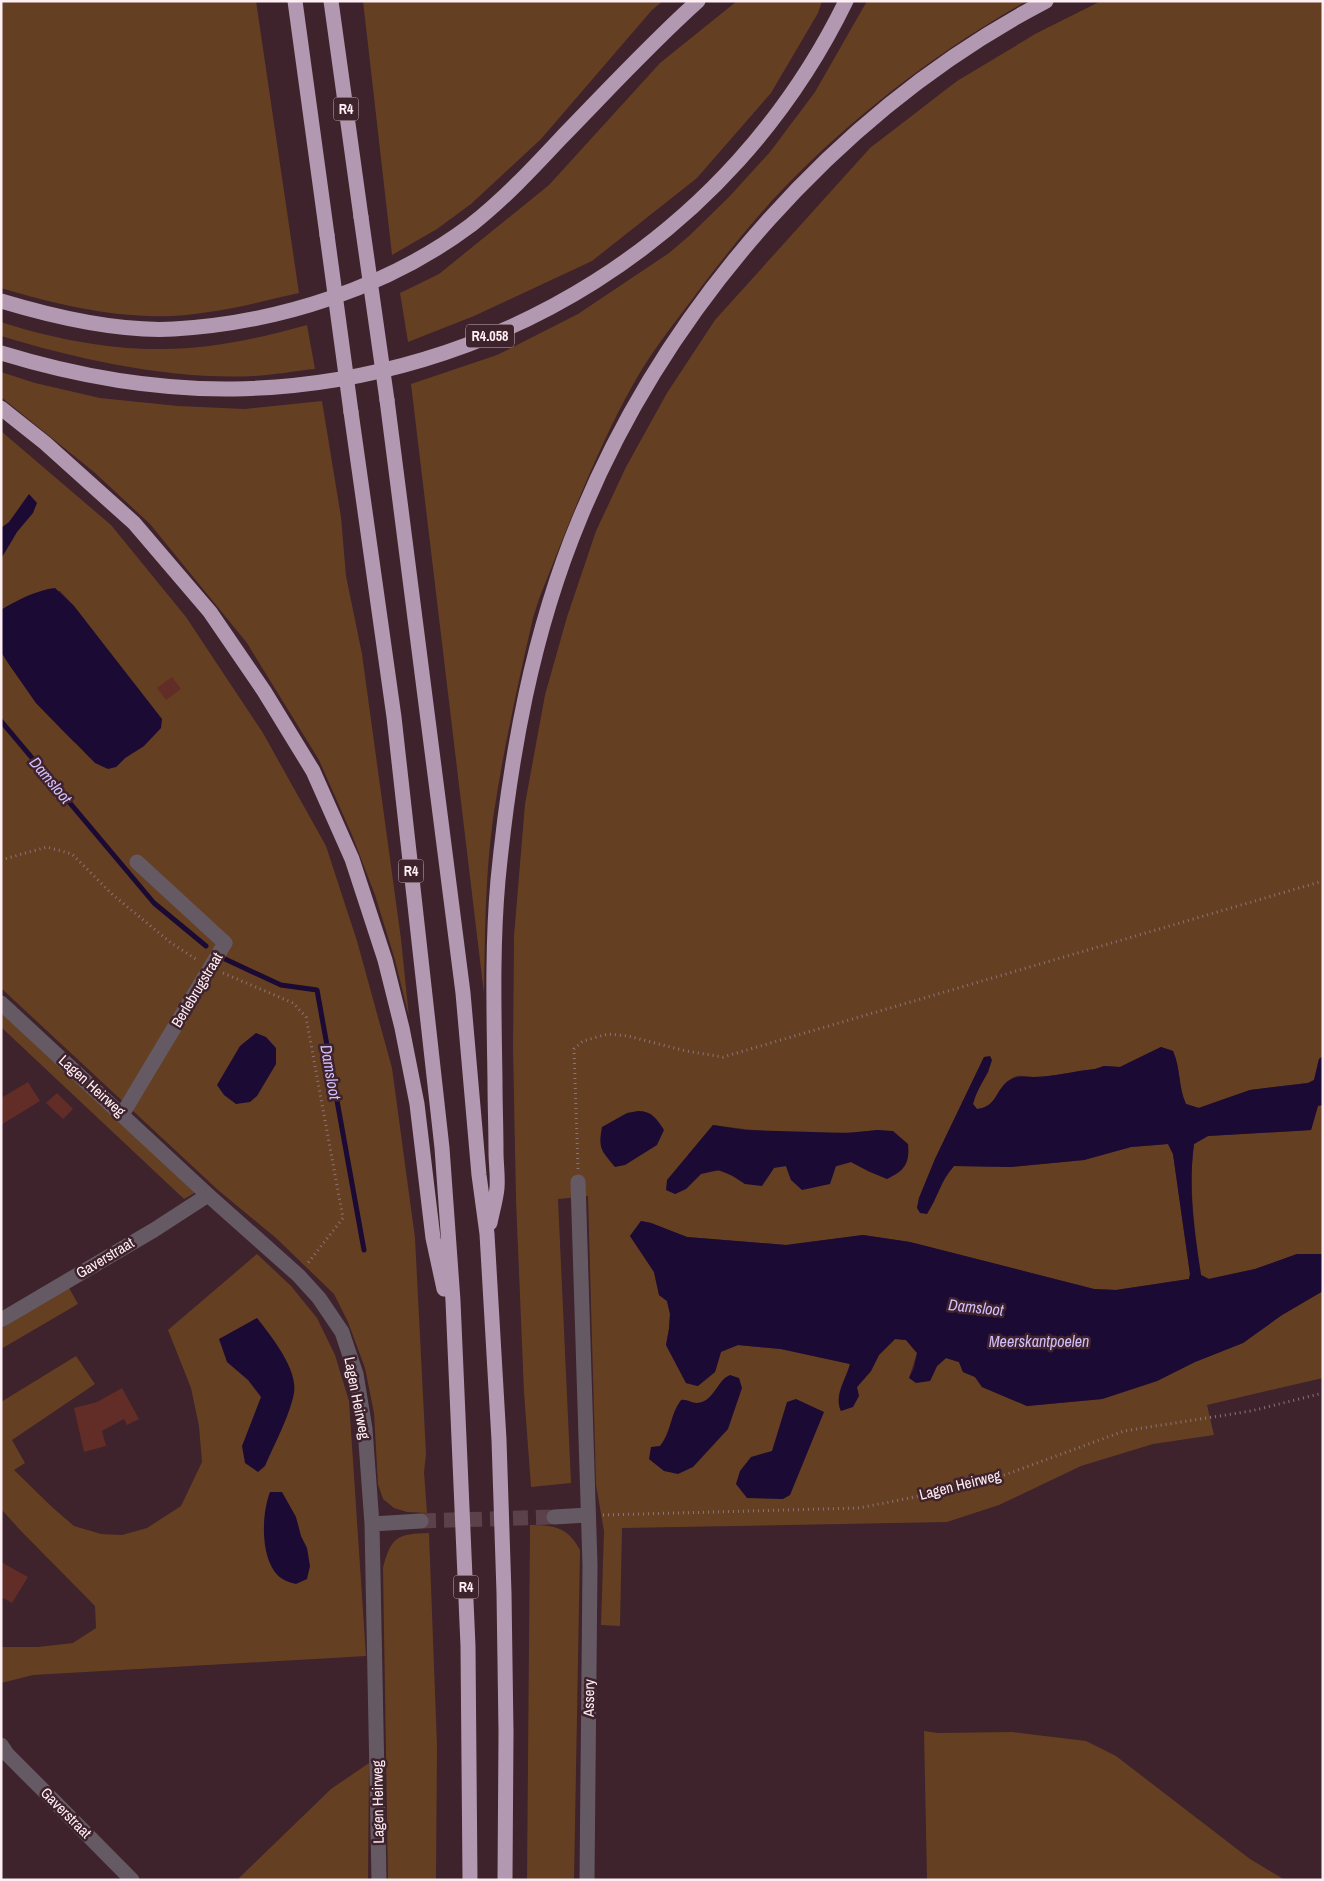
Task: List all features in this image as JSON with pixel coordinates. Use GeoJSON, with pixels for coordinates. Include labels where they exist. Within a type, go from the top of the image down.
{"type":"FeatureCollection","features":[{"type":"Feature","properties":{"kind":"highway","name":"R4"},"geometry":{"type":"LineString","coordinates":[[296,1],[394,717],[442,1148],[454,1332],[468,1646],[470,1880]]}},
{"type":"Feature","properties":{"kind":"highway","name":"R4"},"geometry":{"type":"LineString","coordinates":[[331,1],[387,400],[463,993],[479,1176],[487,1234],[499,1440],[504,1593],[506,1732],[505,1880]]}},
{"type":"Feature","properties":{"kind":"highway"},"geometry":{"type":"LineString","coordinates":[[1,301],[44,314],[104,325],[173,329],[229,323],[286,311],[353,290],[410,263],[442,245],[471,224],[537,164],[664,31],[698,1]]}},
{"type":"Feature","properties":{"kind":"highway","name":"R4.058"},"geometry":{"type":"LineString","coordinates":[[1,353],[33,363],[100,378],[171,387],[232,389],[295,385],[364,374],[422,361],[485,339],[545,312],[599,280],[648,245],[706,196],[757,140],[794,91],[821,49],[846,1]]}},
{"type":"Feature","properties":{"kind":"highway"},"geometry":{"type":"LineString","coordinates":[[487,1234],[497,1187],[494,1009],[496,919],[504,820],[512,765],[536,651],[580,519],[600,472],[631,414],[669,352],[719,281],[756,234],[792,194],[838,148],[883,109],[953,57],[999,27],[1046,1]]}},
{"type":"Feature","properties":{"kind":"highway"},"geometry":{"type":"LineString","coordinates":[[1,408],[46,443],[134,523],[210,612],[264,692],[313,771],[352,859],[385,960],[402,1028],[416,1104],[433,1238],[454,1332]]}},
{"type":"Feature","properties":{"kind":"street","name":"Berlebrugstraat"},"geometry":{"type":"LineString","coordinates":[[122,1113],[225,943],[137,862]]}},
{"type":"Feature","properties":{"kind":"street","name":"Lagen Heirweg"},"geometry":{"type":"LineString","coordinates":[[1,1002],[298,1275],[319,1298],[342,1332],[356,1374],[365,1429],[372,1524],[379,1880]]}},
{"type":"Feature","properties":{"kind":"street","name":"Assery"},"geometry":{"type":"LineString","coordinates":[[578,1182],[590,1565],[587,1880]]}},
{"type":"Feature","properties":{"kind":"street","name":"Gaverstraat"},"geometry":{"type":"LineString","coordinates":[[1,1320],[154,1230],[208,1194]]}},
{"type":"Feature","properties":{"kind":"street"},"geometry":{"type":"LineString","coordinates":[[554,1517],[588,1515]]}},
{"type":"Feature","properties":{"kind":"street"},"geometry":{"type":"LineString","coordinates":[[372,1524],[421,1521]]}},
{"type":"Feature","properties":{"kind":"street","name":"Gaverstraat"},"geometry":{"type":"LineString","coordinates":[[1,1745],[27,1774],[132,1880]]}},
{"type":"Feature","properties":{"kind":"path"},"geometry":{"type":"LineString","coordinates":[[1,860],[47,847],[72,854],[113,894],[170,942],[190,955]]}},
{"type":"Feature","properties":{"kind":"path"},"geometry":{"type":"LineString","coordinates":[[578,1182],[574,1049],[582,1041],[608,1034],[618,1035],[686,1051],[723,1057],[1323,881]]}},
{"type":"Feature","properties":{"kind":"path"},"geometry":{"type":"LineString","coordinates":[[215,959],[293,1003],[306,1017],[343,1218],[298,1275]]}},
{"type":"Feature","properties":{"kind":"path","name":"Lagen Heirweg"},"geometry":{"type":"LineString","coordinates":[[588,1515],[859,1508],[980,1484],[1124,1431],[1251,1410],[1323,1393]]}},
{"type":"Feature","properties":{"kind":"shaded area"},"geometry":{"type":"Polygon","coordinates":[[[1,1],[256,1],[299,293],[221,310],[157,316],[130,315],[78,308],[1,288],[1,1]]]}},
{"type":"Feature","properties":{"kind":"shaded area"},"geometry":{"type":"Polygon","coordinates":[[[363,1],[663,1],[652,10],[541,139],[471,204],[437,229],[392,255],[363,1]]]}},
{"type":"Feature","properties":{"kind":"shaded area"},"geometry":{"type":"Polygon","coordinates":[[[737,1],[822,1],[818,13],[771,93],[697,178],[592,261],[474,316],[408,342],[400,293],[439,274],[549,185],[660,63],[737,1]]]}},
{"type":"Feature","properties":{"kind":"shaded area"},"geometry":{"type":"Polygon","coordinates":[[[867,1],[1027,1],[928,64],[866,112],[808,164],[769,204],[728,253],[666,335],[635,381],[583,488],[533,618],[506,743],[490,841],[485,928],[484,994],[411,384],[497,355],[578,314],[669,253],[729,197],[770,152],[815,92],[867,1]]]}},
{"type":"Feature","properties":{"kind":"shaded area"},"geometry":{"type":"Polygon","coordinates":[[[1101,1],[1323,1],[1323,1056],[1319,1059],[1314,1080],[1308,1083],[1250,1090],[1198,1108],[1186,1104],[1183,1098],[1173,1051],[1161,1047],[1120,1067],[1104,1066],[1041,1077],[1017,1076],[1006,1083],[990,1104],[977,1109],[973,1104],[976,1092],[989,1071],[984,1057],[935,1159],[919,1198],[917,1208],[933,1204],[944,1178],[954,1166],[1011,1167],[1084,1160],[1131,1147],[1168,1144],[1173,1154],[1190,1274],[1189,1279],[1116,1290],[1094,1289],[910,1242],[863,1235],[786,1245],[687,1237],[641,1221],[630,1236],[654,1272],[659,1295],[667,1301],[670,1314],[666,1345],[686,1383],[697,1386],[715,1372],[721,1351],[738,1345],[781,1349],[850,1364],[839,1393],[838,1399],[841,1411],[857,1387],[871,1371],[879,1355],[895,1339],[906,1340],[917,1353],[909,1378],[930,1381],[937,1366],[946,1358],[959,1362],[963,1372],[975,1377],[982,1387],[1027,1406],[1102,1399],[1157,1381],[1195,1362],[1243,1343],[1282,1315],[1323,1291],[1323,1378],[1207,1405],[1214,1435],[1153,1444],[1081,1466],[999,1505],[947,1522],[622,1528],[620,1626],[601,1625],[604,1531],[596,1485],[588,1196],[558,1199],[571,1483],[531,1487],[524,1392],[516,1200],[513,1048],[514,936],[525,804],[545,695],[567,617],[596,531],[626,467],[667,393],[715,320],[870,148],[957,81],[1037,33],[1101,1]],[[713,1125],[688,1155],[675,1194],[684,1189],[701,1174],[713,1170],[724,1172],[745,1184],[774,1167],[786,1166],[791,1180],[851,1162],[870,1172],[878,1130],[816,1133],[713,1125]]]}},
{"type":"Feature","properties":{"kind":"shaded area"},"geometry":{"type":"Polygon","coordinates":[[[1,322],[80,342],[142,349],[180,349],[235,342],[307,325],[315,369],[269,375],[223,376],[191,375],[126,367],[62,353],[1,336],[1,322]]]}},
{"type":"Feature","properties":{"kind":"shaded area"},"geometry":{"type":"Polygon","coordinates":[[[1,372],[35,383],[100,398],[178,406],[245,409],[322,401],[341,517],[346,576],[362,654],[401,939],[409,1017],[395,960],[375,895],[352,835],[319,760],[247,643],[150,524],[94,472],[1,397],[1,372]]]}},
{"type":"Feature","properties":{"kind":"shaded area"},"geometry":{"type":"Polygon","coordinates":[[[1,431],[111,525],[186,617],[263,733],[326,846],[357,941],[392,1068],[415,1238],[426,1454],[424,1472],[427,1513],[407,1512],[394,1508],[383,1499],[378,1484],[374,1413],[365,1368],[348,1322],[334,1294],[276,1238],[218,1190],[1,988],[1,652],[36,703],[74,742],[116,767],[125,758],[144,746],[121,668],[74,606],[60,591],[29,597],[1,610],[1,431]]]}},
{"type":"Feature","properties":{"kind":"shaded area"},"geometry":{"type":"Polygon","coordinates":[[[4,1013],[198,1191],[184,1199],[1,1027],[1,1016],[4,1013]]]}},
{"type":"Feature","properties":{"kind":"shaded area"},"geometry":{"type":"Polygon","coordinates":[[[1318,1105],[1323,1105],[1323,1254],[1297,1254],[1255,1269],[1208,1279],[1201,1275],[1192,1193],[1194,1144],[1208,1136],[1311,1130],[1318,1105]]]}},
{"type":"Feature","properties":{"kind":"shaded area"},"geometry":{"type":"Polygon","coordinates":[[[257,1254],[291,1286],[317,1318],[335,1355],[349,1401],[366,1656],[33,1675],[1,1683],[1,1647],[38,1647],[73,1643],[96,1628],[95,1606],[1,1509],[1,1402],[76,1356],[95,1384],[12,1440],[25,1463],[14,1470],[74,1526],[101,1534],[122,1535],[147,1528],[181,1506],[202,1462],[199,1426],[191,1388],[168,1330],[257,1254]]]}},
{"type":"Feature","properties":{"kind":"shaded area"},"geometry":{"type":"Polygon","coordinates":[[[68,1286],[78,1304],[1,1349],[1,1329],[68,1286]]]}},
{"type":"Feature","properties":{"kind":"shaded area"},"geometry":{"type":"Polygon","coordinates":[[[530,1525],[560,1529],[570,1536],[580,1550],[574,1880],[527,1880],[530,1525]]]}},
{"type":"Feature","properties":{"kind":"shaded area"},"geometry":{"type":"Polygon","coordinates":[[[429,1533],[437,1746],[436,1880],[388,1880],[383,1568],[389,1549],[397,1539],[410,1534],[429,1533]]]}},
{"type":"Feature","properties":{"kind":"shaded area"},"geometry":{"type":"Polygon","coordinates":[[[924,1731],[937,1733],[1012,1732],[1086,1741],[1116,1756],[1250,1859],[1285,1880],[927,1880],[924,1731]]]}},
{"type":"Feature","properties":{"kind":"shaded area"},"geometry":{"type":"Polygon","coordinates":[[[369,1763],[368,1880],[237,1880],[331,1789],[369,1763]]]}},
{"type":"Feature","properties":{"kind":"water"},"geometry":{"type":"Polygon","coordinates":[[[29,494],[37,503],[33,513],[17,532],[1,559],[1,528],[9,522],[29,494]]]}},
{"type":"Feature","properties":{"kind":"water"},"geometry":{"type":"Polygon","coordinates":[[[55,588],[74,606],[162,719],[161,728],[144,746],[125,758],[116,767],[108,769],[95,763],[36,703],[1,652],[1,610],[27,596],[55,588]]]}},
{"type":"Feature","properties":{"kind":"water"},"geometry":{"type":"Polygon","coordinates":[[[256,1033],[266,1037],[276,1048],[276,1064],[257,1096],[250,1102],[236,1104],[224,1095],[217,1085],[240,1046],[256,1033]]]}},
{"type":"Feature","properties":{"kind":"water","name":"Meerskantpoelen"},"geometry":{"type":"Polygon","coordinates":[[[1161,1047],[1173,1051],[1186,1104],[1199,1108],[1250,1090],[1308,1083],[1314,1080],[1319,1059],[1323,1056],[1323,1105],[1318,1106],[1311,1130],[1208,1136],[1194,1144],[1192,1193],[1194,1226],[1201,1275],[1209,1279],[1255,1269],[1297,1254],[1323,1254],[1323,1291],[1282,1315],[1243,1343],[1195,1362],[1157,1381],[1102,1399],[1027,1406],[982,1387],[975,1377],[963,1372],[959,1362],[946,1358],[937,1366],[930,1381],[916,1383],[909,1378],[914,1368],[917,1353],[906,1340],[895,1339],[879,1355],[871,1371],[857,1387],[859,1396],[853,1407],[841,1411],[839,1405],[840,1393],[850,1364],[781,1349],[738,1345],[721,1352],[715,1372],[698,1386],[686,1383],[666,1345],[670,1314],[667,1301],[659,1295],[654,1272],[630,1236],[641,1221],[687,1237],[786,1245],[863,1235],[910,1242],[1094,1289],[1116,1290],[1189,1279],[1190,1274],[1173,1154],[1168,1144],[1131,1147],[1084,1160],[1011,1167],[954,1166],[945,1178],[927,1214],[920,1213],[917,1208],[919,1198],[935,1159],[984,1057],[990,1056],[992,1060],[973,1104],[977,1109],[989,1105],[1005,1083],[1016,1077],[1048,1076],[1104,1066],[1120,1067],[1161,1047]]]}},
{"type":"Feature","properties":{"kind":"water"},"geometry":{"type":"Polygon","coordinates":[[[638,1111],[651,1114],[664,1130],[657,1145],[625,1165],[615,1167],[602,1149],[600,1140],[602,1127],[627,1113],[638,1111]]]}},
{"type":"Feature","properties":{"kind":"water"},"geometry":{"type":"Polygon","coordinates":[[[713,1125],[745,1130],[848,1133],[878,1130],[893,1131],[908,1144],[908,1157],[902,1170],[887,1179],[851,1162],[836,1166],[830,1184],[802,1190],[791,1180],[786,1166],[774,1168],[762,1186],[745,1184],[719,1170],[701,1174],[686,1189],[675,1194],[666,1190],[667,1180],[713,1125]]]}},
{"type":"Feature","properties":{"kind":"water"},"geometry":{"type":"Polygon","coordinates":[[[257,1318],[288,1363],[294,1384],[292,1402],[285,1420],[265,1466],[258,1472],[245,1463],[242,1446],[261,1397],[248,1380],[227,1362],[219,1339],[257,1318]]]}},
{"type":"Feature","properties":{"kind":"water"},"geometry":{"type":"Polygon","coordinates":[[[730,1375],[739,1378],[742,1388],[728,1429],[693,1467],[678,1474],[664,1471],[649,1459],[651,1447],[660,1446],[664,1441],[677,1405],[681,1400],[695,1403],[703,1402],[730,1375]]]}},
{"type":"Feature","properties":{"kind":"water"},"geometry":{"type":"Polygon","coordinates":[[[796,1399],[824,1412],[790,1495],[783,1499],[747,1498],[736,1484],[740,1471],[751,1457],[772,1451],[787,1402],[796,1399]]]}},
{"type":"Feature","properties":{"kind":"water"},"geometry":{"type":"Polygon","coordinates":[[[270,1492],[282,1492],[296,1517],[301,1536],[307,1548],[310,1566],[307,1579],[296,1584],[283,1579],[274,1571],[269,1561],[264,1538],[264,1525],[270,1492]]]}},
{"type":"Feature","properties":{"kind":"building"},"geometry":{"type":"Polygon","coordinates":[[[172,677],[181,689],[166,700],[157,688],[172,677]]]}},
{"type":"Feature","properties":{"kind":"building"},"geometry":{"type":"Polygon","coordinates":[[[28,1082],[40,1101],[1,1125],[1,1098],[28,1082]]]}},
{"type":"Feature","properties":{"kind":"building"},"geometry":{"type":"Polygon","coordinates":[[[57,1093],[73,1109],[63,1119],[46,1103],[57,1093]]]}},
{"type":"Feature","properties":{"kind":"building"},"geometry":{"type":"Polygon","coordinates":[[[122,1388],[139,1419],[127,1425],[124,1419],[102,1431],[106,1446],[84,1452],[74,1408],[97,1402],[122,1388]]]}},
{"type":"Feature","properties":{"kind":"building"},"geometry":{"type":"Polygon","coordinates":[[[1,1562],[28,1577],[12,1603],[1,1597],[1,1562]]]}},
{"type":"Feature","properties":{"kind":"waterway","name":"Damsloot"},"geometry":{"type":"LineString","coordinates":[[1,721],[154,903],[206,946]]}},
{"type":"Feature","properties":{"kind":"waterway","name":"Damsloot"},"geometry":{"type":"LineString","coordinates":[[225,959],[281,985],[317,990],[364,1250]]}},
{"type":"Feature","properties":{"kind":"tunnel"},"geometry":{"type":"LineString","coordinates":[[421,1521],[554,1517]]}}]}
